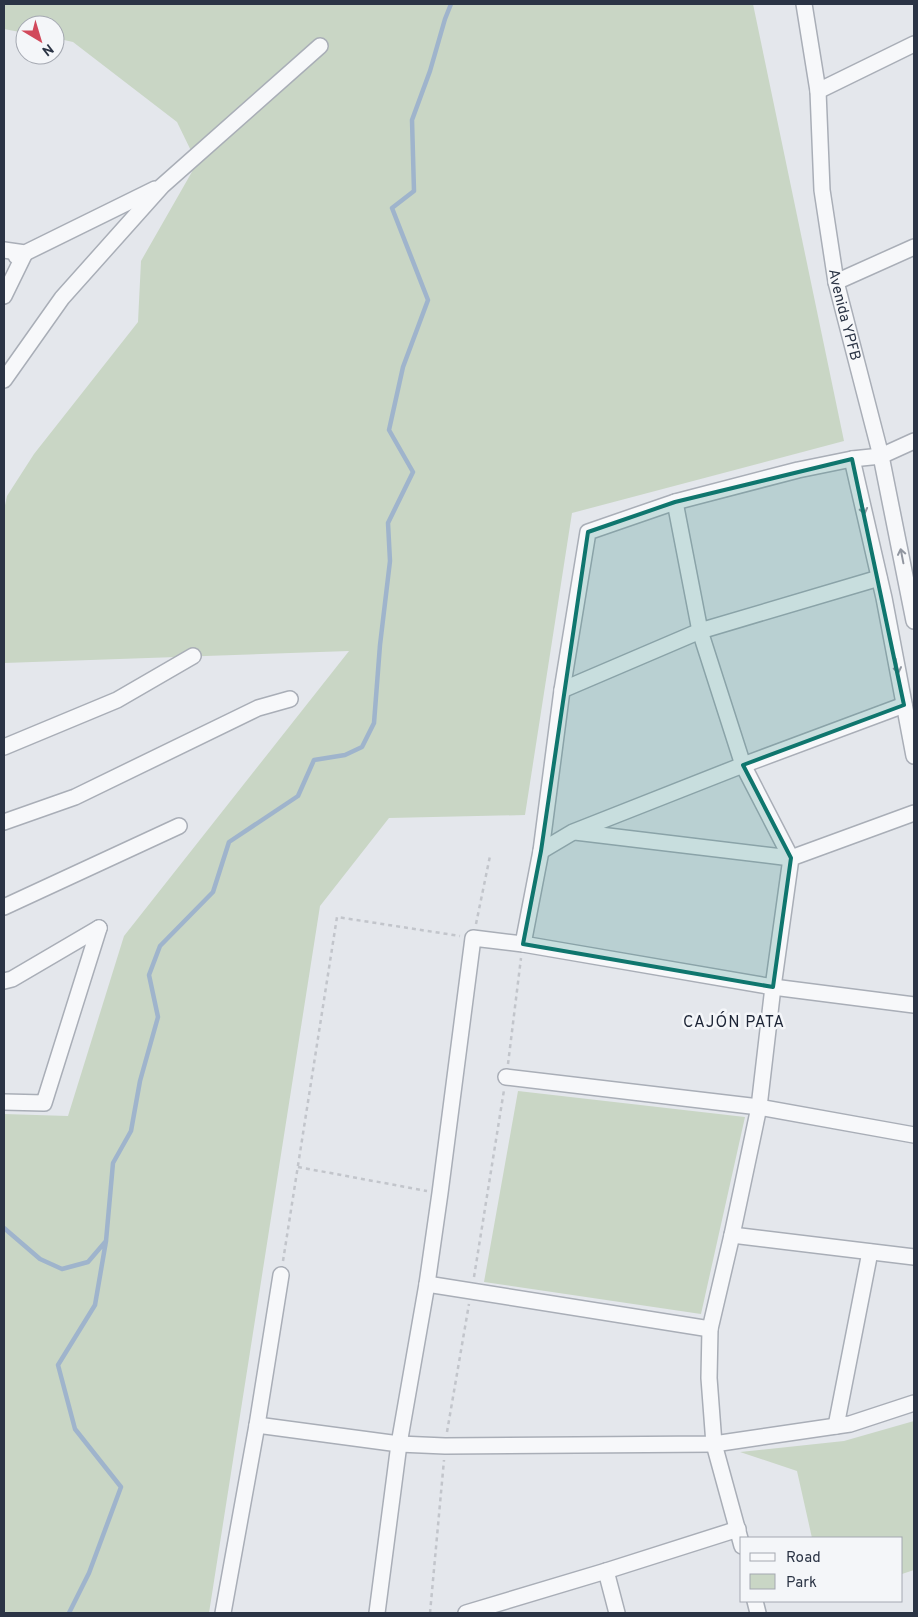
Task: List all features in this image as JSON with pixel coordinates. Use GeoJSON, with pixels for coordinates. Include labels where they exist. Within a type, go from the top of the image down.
{"type":"FeatureCollection","features":[{"type":"Feature","properties":{"kind":"street","name":"Avenida YPFB"},"geometry":{"type":"LineString","coordinates":[[804,4],[818,91],[822,190],[836,282],[911,582],[914,621]]}},
{"type":"Feature","properties":{"kind":"street"},"geometry":{"type":"LineString","coordinates":[[818,91],[914,44]]}},
{"type":"Feature","properties":{"kind":"street"},"geometry":{"type":"LineString","coordinates":[[4,380],[62,298],[162,186],[320,46]]}},
{"type":"Feature","properties":{"kind":"street"},"geometry":{"type":"LineString","coordinates":[[4,259],[25,253],[162,186]]}},
{"type":"Feature","properties":{"kind":"street"},"geometry":{"type":"LineString","coordinates":[[836,282],[914,247]]}},
{"type":"Feature","properties":{"kind":"street"},"geometry":{"type":"LineString","coordinates":[[4,250],[25,253]]}},
{"type":"Feature","properties":{"kind":"street"},"geometry":{"type":"LineString","coordinates":[[4,296],[25,253]]}},
{"type":"Feature","properties":{"kind":"street"},"geometry":{"type":"LineString","coordinates":[[523,944],[541,852],[562,690],[588,532],[674,502],[798,470],[881,456],[914,441]]}},
{"type":"Feature","properties":{"kind":"street"},"geometry":{"type":"LineString","coordinates":[[852,460],[884,598],[914,756]]}},
{"type":"Feature","properties":{"kind":"street"},"geometry":{"type":"LineString","coordinates":[[674,502],[700,631],[743,765],[791,858],[758,1107],[732,1235],[710,1329],[709,1378],[714,1444],[740,1538]]}},
{"type":"Feature","properties":{"kind":"street"},"geometry":{"type":"LineString","coordinates":[[562,690],[700,631],[879,578]]}},
{"type":"Feature","properties":{"kind":"street"},"geometry":{"type":"LineString","coordinates":[[884,598],[911,582]]}},
{"type":"Feature","properties":{"kind":"street"},"geometry":{"type":"LineString","coordinates":[[4,747],[117,700],[193,656]]}},
{"type":"Feature","properties":{"kind":"street"},"geometry":{"type":"LineString","coordinates":[[4,822],[75,797],[258,708],[290,699]]}},
{"type":"Feature","properties":{"kind":"street"},"geometry":{"type":"LineString","coordinates":[[541,852],[573,832],[743,765],[904,705]]}},
{"type":"Feature","properties":{"kind":"street"},"geometry":{"type":"LineString","coordinates":[[573,832],[791,858],[914,814]]}},
{"type":"Feature","properties":{"kind":"street"},"geometry":{"type":"LineString","coordinates":[[4,906],[179,826]]}},
{"type":"Feature","properties":{"kind":"street"},"geometry":{"type":"LineString","coordinates":[[4,981],[12,979],[99,928],[44,1103],[4,1102]]}},
{"type":"Feature","properties":{"kind":"street"},"geometry":{"type":"LineString","coordinates":[[377,1613],[399,1444],[427,1284],[440,1193],[473,938],[523,944],[773,987],[914,1005]]}},
{"type":"Feature","properties":{"kind":"street"},"geometry":{"type":"LineString","coordinates":[[506,1077],[758,1107],[914,1135]]}},
{"type":"Feature","properties":{"kind":"street"},"geometry":{"type":"LineString","coordinates":[[732,1235],[914,1257]]}},
{"type":"Feature","properties":{"kind":"street"},"geometry":{"type":"LineString","coordinates":[[836,1426],[870,1252]]}},
{"type":"Feature","properties":{"kind":"street"},"geometry":{"type":"LineString","coordinates":[[223,1613],[257,1425],[281,1275]]}},
{"type":"Feature","properties":{"kind":"street"},"geometry":{"type":"LineString","coordinates":[[427,1284],[710,1329]]}},
{"type":"Feature","properties":{"kind":"street"},"geometry":{"type":"LineString","coordinates":[[257,1425],[399,1444],[445,1446],[714,1444],[850,1424],[914,1403]]}},
{"type":"Feature","properties":{"kind":"street"},"geometry":{"type":"LineString","coordinates":[[466,1613],[738,1529]]}},
{"type":"Feature","properties":{"kind":"street"},"geometry":{"type":"LineString","coordinates":[[606,1571],[617,1613]]}},
{"type":"Feature","properties":{"kind":"path"},"geometry":{"type":"LineString","coordinates":[[281,1275],[337,917],[473,938],[490,856]]}},
{"type":"Feature","properties":{"kind":"path"},"geometry":{"type":"LineString","coordinates":[[298,1167],[440,1193]]}},
{"type":"Feature","properties":{"kind":"highlighted area"},"geometry":{"type":"Polygon","coordinates":[[[852,459],[904,705],[743,765],[791,858],[773,987],[523,944],[541,851],[588,532],[675,502],[852,459]]]}},
{"type":"Feature","properties":{"kind":"green space"},"geometry":{"type":"Polygon","coordinates":[[[4,4],[753,4],[844,441],[572,513],[525,815],[389,818],[320,906],[209,1613],[4,1613],[4,1114],[68,1116],[124,936],[349,651],[4,663],[4,510],[7,496],[34,454],[138,322],[141,261],[197,163],[177,122],[73,42],[65,40],[65,15],[15,15],[15,31],[4,29],[4,4]]]}},
{"type":"Feature","properties":{"kind":"green space"},"geometry":{"type":"Polygon","coordinates":[[[518,1091],[745,1117],[701,1314],[484,1282],[518,1091]]]}},
{"type":"Feature","properties":{"kind":"green space"},"geometry":{"type":"Polygon","coordinates":[[[914,1421],[914,1570],[903,1574],[903,1537],[812,1537],[797,1471],[740,1452],[844,1441],[914,1421]]]}},
{"type":"Feature","properties":{"kind":"waterway"},"geometry":{"type":"LineString","coordinates":[[69,1613],[89,1573],[121,1487],[75,1429],[58,1365],[95,1305],[106,1241],[113,1163],[131,1131],[140,1081],[158,1017],[149,975],[160,946],[213,892],[229,842],[298,796],[314,760],[345,755],[362,747],[374,723],[380,645],[390,561],[388,523],[413,472],[389,430],[403,367],[428,300],[392,208],[414,191],[412,120],[451,4]]}},
{"type":"Feature","properties":{"kind":"waterway"},"geometry":{"type":"LineString","coordinates":[[4,1228],[40,1259],[62,1269],[88,1262],[106,1241]]}},
{"type":"Feature","properties":{"kind":"district","name":"CAJÓN PATA"},"geometry":{"type":"Point","coordinates":[734,1021]}}]}
